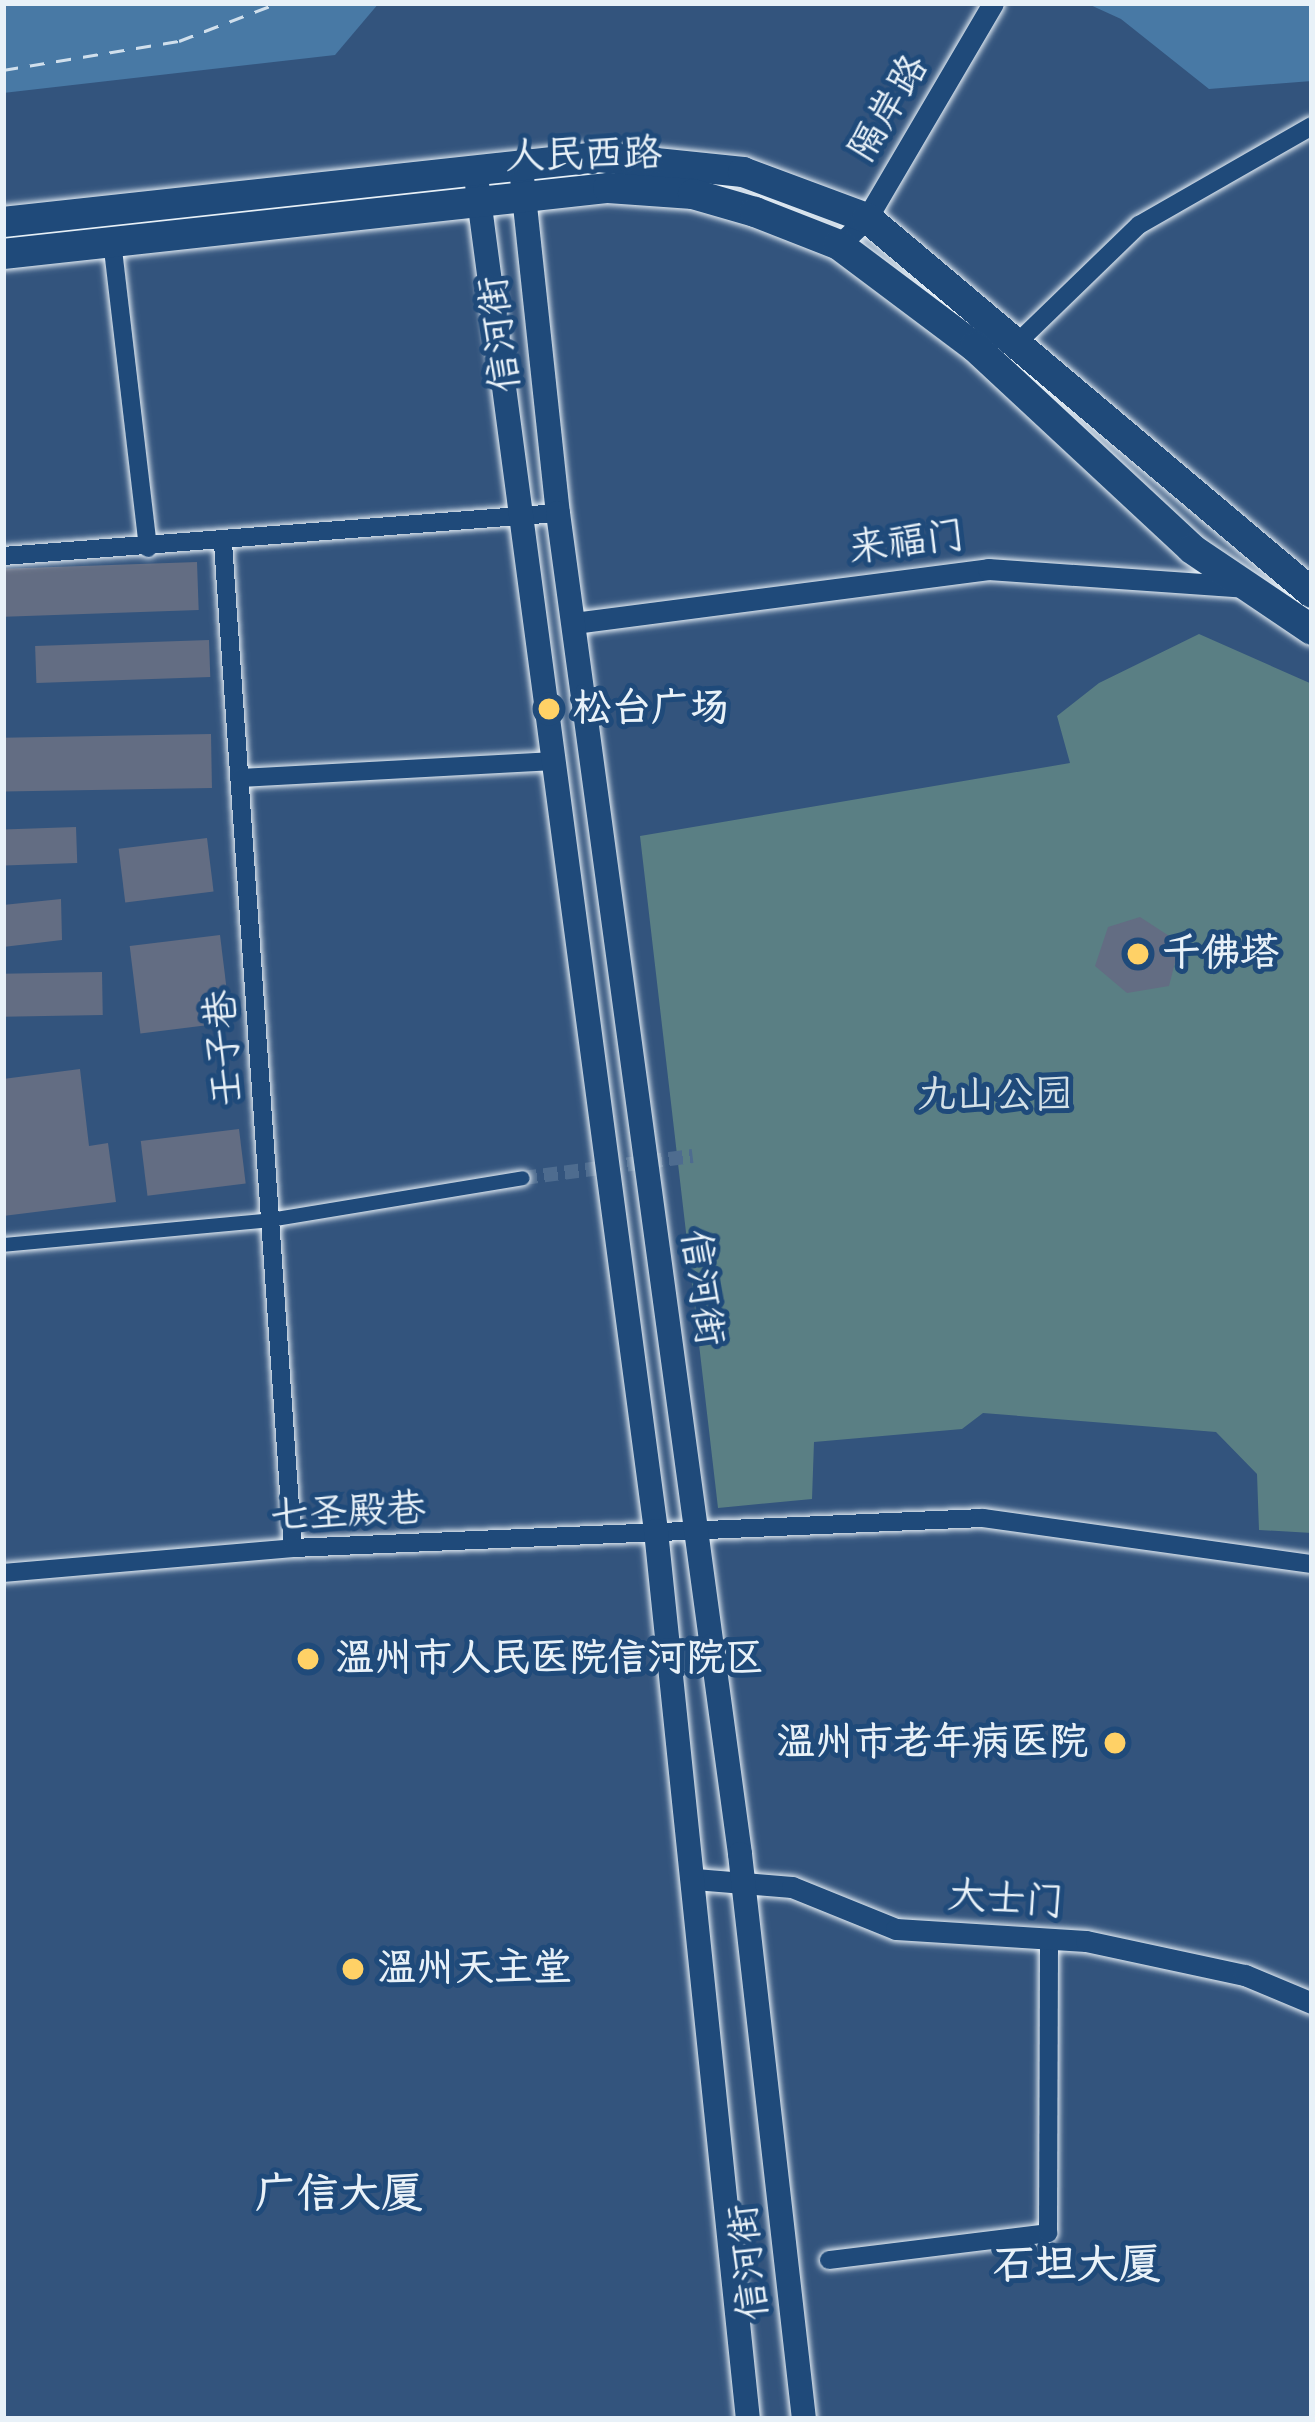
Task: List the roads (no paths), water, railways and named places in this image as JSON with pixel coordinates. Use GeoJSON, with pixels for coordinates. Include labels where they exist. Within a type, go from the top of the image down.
{"type":"FeatureCollection","features":[{"type":"Feature","properties":{"kind":"highway","name":"人民西路"},"geometry":{"type":"LineString","coordinates":[[521,182],[598,158],[725,169],[867,218],[1312,593]]}},
{"type":"Feature","properties":{"kind":"highway","name":"人民西路"},"geometry":{"type":"LineString","coordinates":[[3,222],[521,182],[693,194],[839,244],[975,347],[1192,549],[1312,630]]}},
{"type":"Feature","properties":{"kind":"highway","name":"人民西路"},"geometry":{"type":"LineString","coordinates":[[3,254],[477,184]]}},
{"type":"Feature","properties":{"kind":"main road","name":"信河街"},"geometry":{"type":"LineString","coordinates":[[521,182],[559,513],[743,1882],[805,2419]]}},
{"type":"Feature","properties":{"kind":"main road","name":"信河街"},"geometry":{"type":"LineString","coordinates":[[477,184],[656,1531],[748,2419]]}},
{"type":"Feature","properties":{"kind":"street","name":"隔岸路"},"geometry":{"type":"LineString","coordinates":[[839,244],[867,218],[993,3]]}},
{"type":"Feature","properties":{"kind":"street"},"geometry":{"type":"LineString","coordinates":[[1015,345],[1139,225],[1312,126]]}},
{"type":"Feature","properties":{"kind":"street"},"geometry":{"type":"LineString","coordinates":[[112,241],[148,548]]}},
{"type":"Feature","properties":{"kind":"street"},"geometry":{"type":"LineString","coordinates":[[3,556],[223,543],[559,513]]}},
{"type":"Feature","properties":{"kind":"street","name":"壬子巷"},"geometry":{"type":"LineString","coordinates":[[223,543],[293,1548]]}},
{"type":"Feature","properties":{"kind":"street","name":"来福门"},"geometry":{"type":"LineString","coordinates":[[574,623],[988,569],[1250,588]]}},
{"type":"Feature","properties":{"kind":"street"},"geometry":{"type":"LineString","coordinates":[[240,778],[555,760]]}},
{"type":"Feature","properties":{"kind":"street"},"geometry":{"type":"LineString","coordinates":[[3,1245],[270,1220],[523,1178]]}},
{"type":"Feature","properties":{"kind":"street","name":"七圣殿巷"},"geometry":{"type":"LineString","coordinates":[[3,1574],[293,1548],[983,1518],[1312,1564]]}},
{"type":"Feature","properties":{"kind":"street","name":"大士门"},"geometry":{"type":"LineString","coordinates":[[695,1879],[793,1887],[896,1929],[1049,1939],[1245,1975],[1312,2003]]}},
{"type":"Feature","properties":{"kind":"street"},"geometry":{"type":"LineString","coordinates":[[829,2260],[1048,2233],[1049,1939]]}},
{"type":"Feature","properties":{"kind":"water"},"geometry":{"type":"Polygon","coordinates":[[[3,3],[379,3],[335,55],[3,93],[3,3]]]}},
{"type":"Feature","properties":{"kind":"water"},"geometry":{"type":"Polygon","coordinates":[[[1086,3],[1312,3],[1312,81],[1209,89],[1121,19],[1086,3]]]}},
{"type":"Feature","properties":{"kind":"tunnel"},"geometry":{"type":"LineString","coordinates":[[523,1178],[693,1156]]}},
{"type":"Feature","properties":{"kind":"place","name":"松台广场"},"geometry":{"type":"Point","coordinates":[549,709]}},
{"type":"Feature","properties":{"kind":"place","name":"千佛塔"},"geometry":{"type":"Point","coordinates":[1138,954]}},
{"type":"Feature","properties":{"kind":"place","name":"温州市人民医院信河院区"},"geometry":{"type":"Point","coordinates":[308,1659]}},
{"type":"Feature","properties":{"kind":"place","name":"温州市老年病医院"},"geometry":{"type":"Point","coordinates":[1115,1743]}},
{"type":"Feature","properties":{"kind":"place","name":"温州天主堂"},"geometry":{"type":"Point","coordinates":[353,1969]}},
{"type":"Feature","properties":{"kind":"district","name":"广信大厦"},"geometry":{"type":"Point","coordinates":[339,2195]}},
{"type":"Feature","properties":{"kind":"district","name":"石坦大厦"},"geometry":{"type":"Point","coordinates":[1077,2266]}},
{"type":"Feature","properties":{"kind":"park label","name":"九山公园"},"geometry":{"type":"Point","coordinates":[995,1096]}}]}
